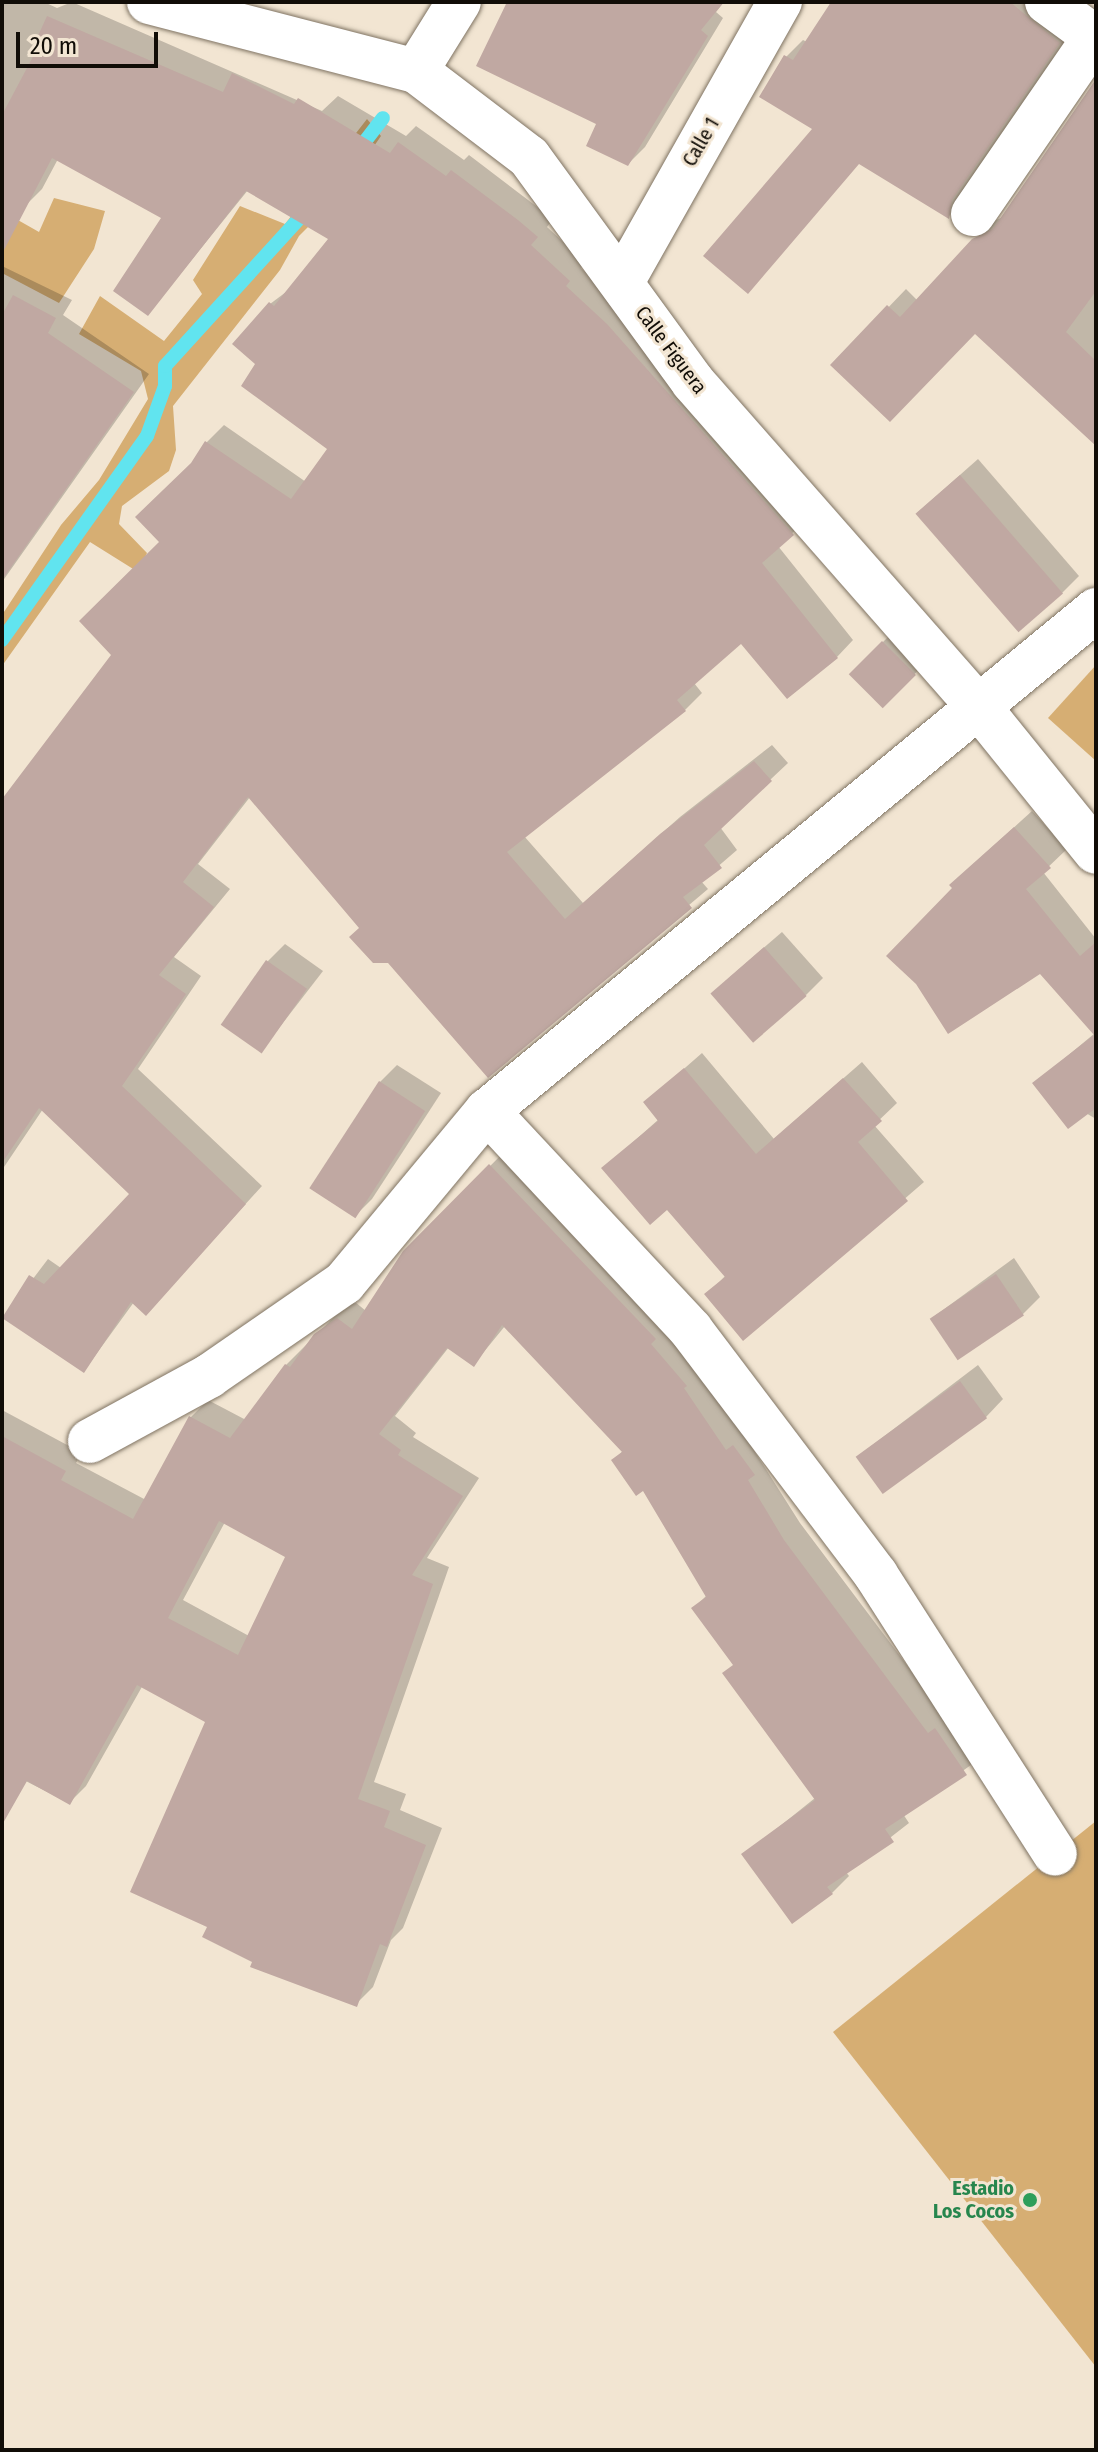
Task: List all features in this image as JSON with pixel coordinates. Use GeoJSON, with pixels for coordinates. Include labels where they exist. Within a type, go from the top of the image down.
{"type":"FeatureCollection","features":[{"type":"Feature","properties":{"kind":"street"},"geometry":{"type":"LineString","coordinates":[[416,71],[459,2]]}},
{"type":"Feature","properties":{"kind":"street","name":"Calle 1"},"geometry":{"type":"LineString","coordinates":[[622,282],[780,2]]}},
{"type":"Feature","properties":{"kind":"street"},"geometry":{"type":"LineString","coordinates":[[973,214],[1096,37],[1047,2]]}},
{"type":"Feature","properties":{"kind":"street","name":"Calle Figuera"},"geometry":{"type":"LineString","coordinates":[[177,6],[416,71],[529,157],[693,382],[979,707],[1096,852]]}},
{"type":"Feature","properties":{"kind":"street"},"geometry":{"type":"LineString","coordinates":[[90,1441],[209,1376],[344,1283],[487,1111],[1096,610]]}},
{"type":"Feature","properties":{"kind":"street"},"geometry":{"type":"LineString","coordinates":[[487,1111],[700,1342],[876,1575],[1055,1854]]}},
{"type":"Feature","properties":{"kind":"shaded area"},"geometry":{"type":"Polygon","coordinates":[[[367,119],[381,136],[341,194],[299,236],[280,270],[173,406],[176,450],[169,471],[122,506],[119,524],[147,553],[138,572],[90,542],[2,666],[2,615],[61,525],[99,480],[148,399],[141,371],[79,334],[100,296],[164,341],[202,294],[193,280],[240,206],[285,224],[367,119]]]}},
{"type":"Feature","properties":{"kind":"shaded area"},"geometry":{"type":"Polygon","coordinates":[[[54,198],[105,211],[94,249],[59,303],[2,273],[2,211],[39,232],[54,198]]]}},
{"type":"Feature","properties":{"kind":"shaded area"},"geometry":{"type":"Polygon","coordinates":[[[1096,665],[1096,761],[1048,718],[1096,665]]]}},
{"type":"Feature","properties":{"kind":"shaded area","name":"Estadio Los Cocos"},"geometry":{"type":"Polygon","coordinates":[[[1096,1821],[1096,2367],[833,2032],[1096,1821]]]}},
{"type":"Feature","properties":{"kind":"building"},"geometry":{"type":"Polygon","coordinates":[[[507,2],[724,2],[701,30],[708,36],[628,166],[586,146],[596,124],[476,66],[507,2]]]}},
{"type":"Feature","properties":{"kind":"building"},"geometry":{"type":"Polygon","coordinates":[[[831,2],[1010,2],[1060,43],[952,200],[949,219],[859,164],[748,294],[703,256],[812,129],[759,97],[784,55],[793,60],[831,2]]]}},
{"type":"Feature","properties":{"kind":"building"},"geometry":{"type":"Polygon","coordinates":[[[47,16],[223,92],[232,73],[294,104],[298,98],[390,153],[398,142],[446,176],[451,170],[518,220],[538,237],[531,245],[570,281],[566,286],[607,324],[794,535],[762,563],[838,658],[787,699],[741,644],[677,700],[686,711],[507,852],[565,919],[660,834],[754,761],[772,781],[704,845],[722,868],[683,897],[692,908],[488,1078],[388,963],[373,963],[349,937],[359,928],[248,797],[183,882],[214,907],[159,975],[186,994],[122,1086],[246,1204],[146,1316],[131,1302],[84,1373],[2,1318],[29,1275],[44,1284],[129,1194],[39,1108],[2,1163],[2,799],[111,655],[79,621],[159,542],[135,517],[191,463],[205,441],[291,499],[327,449],[241,386],[255,364],[232,344],[269,302],[274,306],[328,239],[246,191],[148,316],[113,291],[161,218],[52,158],[2,254],[2,115],[36,51],[32,49],[47,16]]]}},
{"type":"Feature","properties":{"kind":"building"},"geometry":{"type":"Polygon","coordinates":[[[1096,79],[1096,291],[1066,332],[1096,361],[1096,446],[975,334],[890,422],[830,365],[887,305],[900,317],[972,239],[993,229],[1096,79]]]}},
{"type":"Feature","properties":{"kind":"building"},"geometry":{"type":"Polygon","coordinates":[[[13,295],[56,318],[48,333],[134,392],[2,580],[2,315],[13,295]]]}},
{"type":"Feature","properties":{"kind":"building"},"geometry":{"type":"Polygon","coordinates":[[[960,475],[1063,593],[1018,632],[915,514],[960,475]]]}},
{"type":"Feature","properties":{"kind":"building"},"geometry":{"type":"Polygon","coordinates":[[[882,641],[916,675],[883,708],[849,674],[882,641]]]}},
{"type":"Feature","properties":{"kind":"building"},"geometry":{"type":"Polygon","coordinates":[[[1014,827],[1051,868],[1026,889],[1080,956],[1096,942],[1096,1108],[1068,1129],[1032,1083],[1094,1035],[1040,974],[948,1034],[916,984],[886,956],[952,888],[949,885],[1014,827]]]}},
{"type":"Feature","properties":{"kind":"building"},"geometry":{"type":"Polygon","coordinates":[[[764,947],[807,996],[753,1043],[710,994],[764,947]]]}},
{"type":"Feature","properties":{"kind":"building"},"geometry":{"type":"Polygon","coordinates":[[[266,960],[307,989],[262,1053],[221,1025],[266,960]]]}},
{"type":"Feature","properties":{"kind":"building"},"geometry":{"type":"Polygon","coordinates":[[[684,1068],[756,1154],[843,1078],[882,1121],[858,1142],[908,1201],[743,1341],[704,1294],[725,1277],[667,1210],[650,1225],[601,1168],[658,1121],[643,1102],[684,1068]]]}},
{"type":"Feature","properties":{"kind":"building"},"geometry":{"type":"Polygon","coordinates":[[[379,1081],[425,1111],[355,1218],[309,1188],[379,1081]]]}},
{"type":"Feature","properties":{"kind":"building"},"geometry":{"type":"Polygon","coordinates":[[[489,1164],[656,1339],[651,1344],[687,1386],[684,1388],[726,1450],[733,1445],[755,1475],[748,1480],[784,1540],[928,1733],[935,1728],[967,1775],[885,1829],[894,1842],[827,1887],[833,1894],[792,1924],[741,1854],[815,1800],[722,1673],[733,1665],[691,1608],[706,1597],[643,1491],[636,1496],[611,1460],[622,1452],[502,1325],[474,1367],[447,1348],[379,1434],[401,1450],[398,1455],[463,1496],[412,1575],[433,1584],[358,1799],[390,1811],[384,1827],[426,1845],[387,1947],[380,1944],[357,2007],[250,1967],[252,1962],[202,1937],[207,1927],[130,1892],[205,1722],[137,1685],[70,1805],[27,1781],[2,1825],[2,1436],[66,1471],[61,1480],[133,1519],[189,1416],[230,1438],[285,1364],[290,1367],[314,1334],[337,1318],[352,1329],[403,1251],[489,1164]],[[219,1521],[168,1618],[238,1655],[285,1557],[219,1521]]]}},
{"type":"Feature","properties":{"kind":"building"},"geometry":{"type":"Polygon","coordinates":[[[996,1274],[1024,1315],[958,1360],[930,1319],[996,1274]]]}},
{"type":"Feature","properties":{"kind":"building"},"geometry":{"type":"Polygon","coordinates":[[[960,1381],[987,1418],[883,1494],[856,1457],[960,1381]]]}},
{"type":"Feature","properties":{"kind":"waterway"},"geometry":{"type":"LineString","coordinates":[[356,153],[383,118]]}},
{"type":"Feature","properties":{"kind":"waterway"},"geometry":{"type":"LineString","coordinates":[[2,640],[147,436],[165,386],[165,366],[309,208]]}},
{"type":"Feature","properties":{"kind":"place","name":"Estadio Los Cocos"},"geometry":{"type":"Point","coordinates":[1030,2200]}}]}
